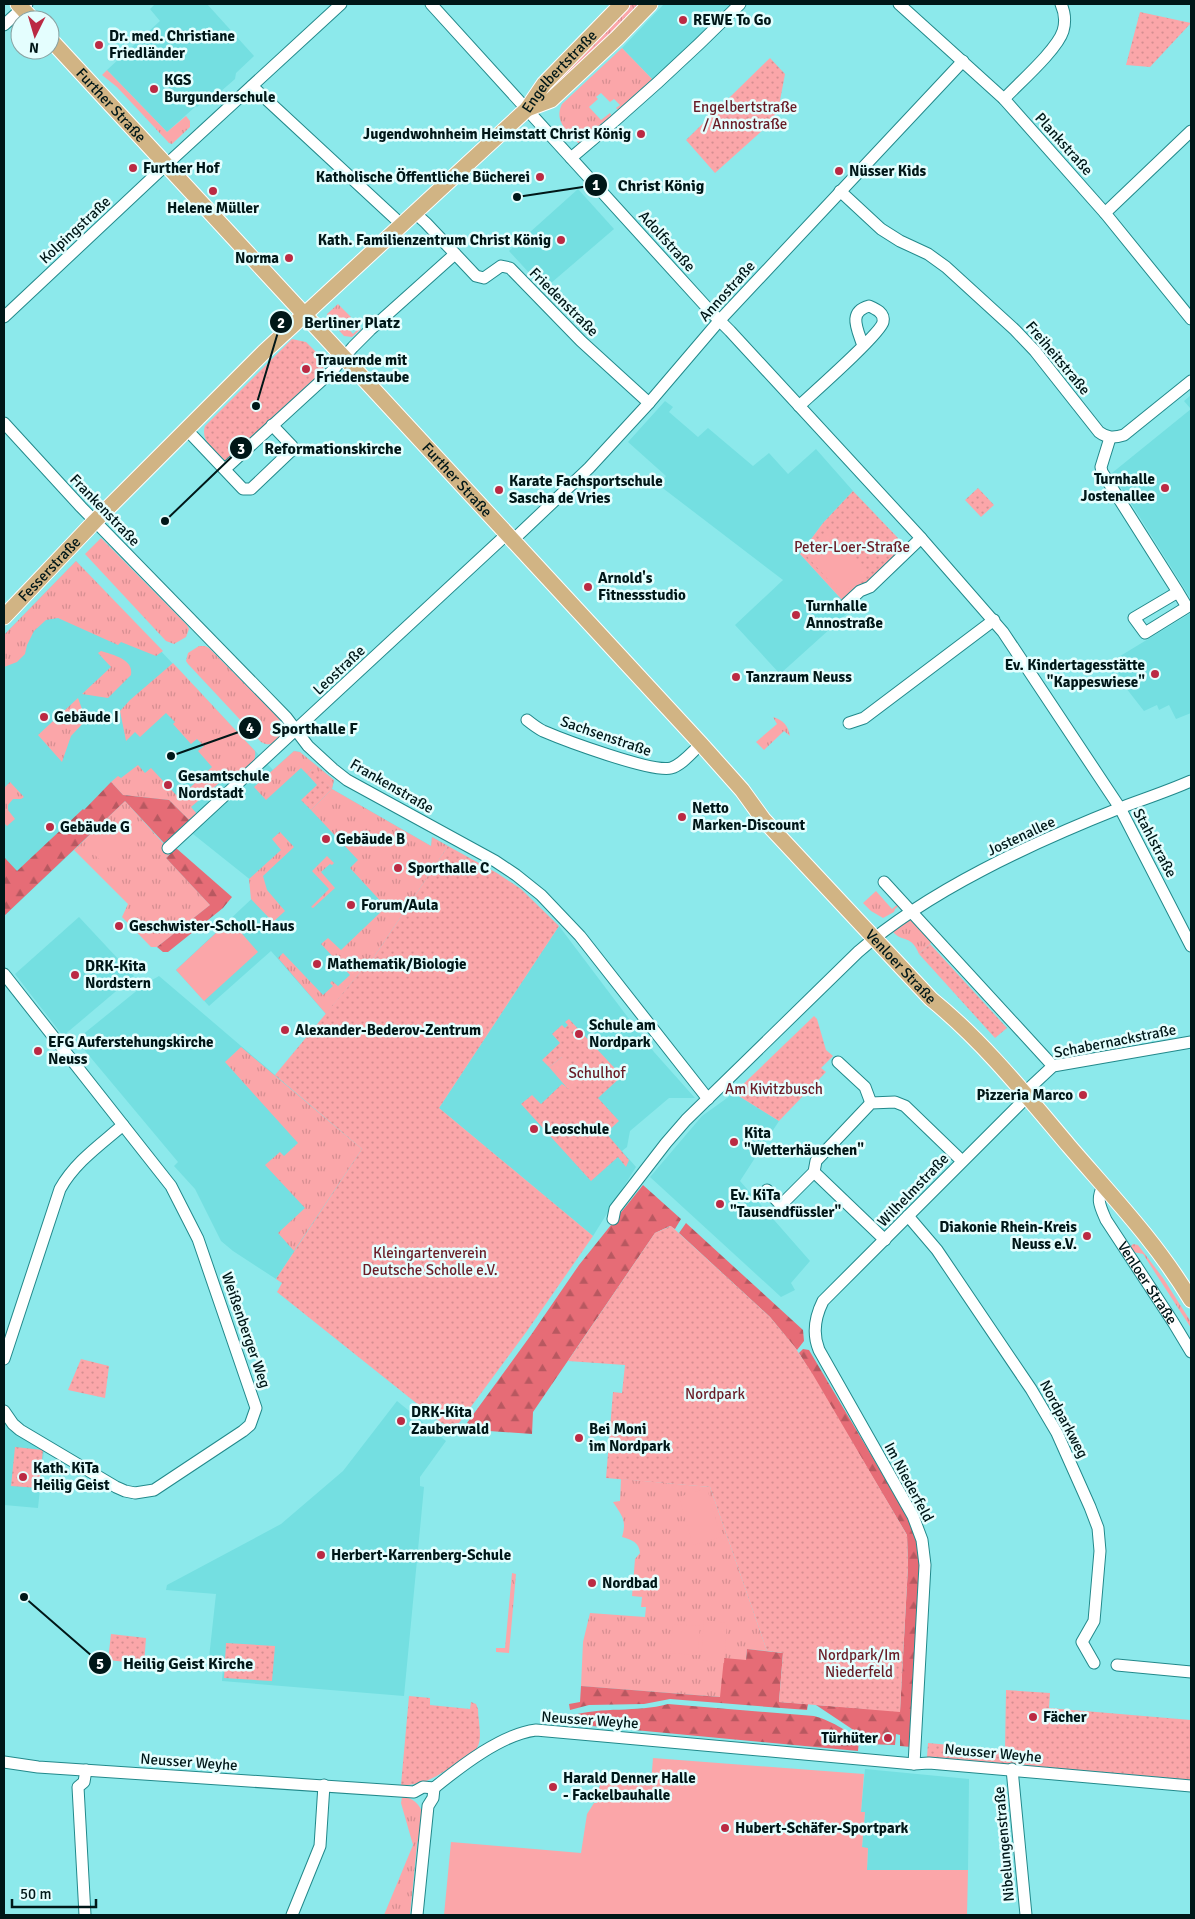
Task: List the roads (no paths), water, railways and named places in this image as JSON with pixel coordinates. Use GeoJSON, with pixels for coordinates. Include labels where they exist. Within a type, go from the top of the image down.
{"type":"FeatureCollection","features":[{"type":"Feature","properties":{"kind":"main road","name":"Engelbertstraße"},"geometry":{"type":"LineString","coordinates":[[527,109],[544,84],[622,4]]}},
{"type":"Feature","properties":{"kind":"main road","name":"Engelbertstraße"},"geometry":{"type":"LineString","coordinates":[[527,109],[551,100],[650,4]]}},
{"type":"Feature","properties":{"kind":"main road","name":"Further Straße"},"geometry":{"type":"LineString","coordinates":[[60,50],[701,744]]}},
{"type":"Feature","properties":{"kind":"main road","name":"Fesserstraße"},"geometry":{"type":"LineString","coordinates":[[4,618],[94,521],[304,315],[527,109]]}},
{"type":"Feature","properties":{"kind":"main road","name":"Venloer Straße"},"geometry":{"type":"LineString","coordinates":[[701,744],[742,790],[763,819],[932,999],[954,1017],[1025,1095],[1146,1233],[1191,1300]]}},
{"type":"Feature","properties":{"kind":"street","name":"Kolpingstraße"},"geometry":{"type":"LineString","coordinates":[[4,317],[341,4]]}},
{"type":"Feature","properties":{"kind":"street","name":"Adolfstraße"},"geometry":{"type":"LineString","coordinates":[[430,4],[719,321]]}},
{"type":"Feature","properties":{"kind":"street"},"geometry":{"type":"LineString","coordinates":[[571,158],[670,72],[740,4]]}},
{"type":"Feature","properties":{"kind":"street","name":"Plankstraße"},"geometry":{"type":"LineString","coordinates":[[899,4],[1004,99],[1105,213],[1191,319]]}},
{"type":"Feature","properties":{"kind":"street"},"geometry":{"type":"LineString","coordinates":[[1004,99],[1060,39],[1065,24],[1062,4]]}},
{"type":"Feature","properties":{"kind":"street"},"geometry":{"type":"LineString","coordinates":[[4,25],[22,5]]}},
{"type":"Feature","properties":{"kind":"street","name":"Annostraße"},"geometry":{"type":"LineString","coordinates":[[510,537],[589,468],[719,321],[963,61]]}},
{"type":"Feature","properties":{"kind":"street"},"geometry":{"type":"LineString","coordinates":[[252,86],[402,225]]}},
{"type":"Feature","properties":{"kind":"street"},"geometry":{"type":"LineString","coordinates":[[1105,213],[1191,131]]}},
{"type":"Feature","properties":{"kind":"street","name":"Freiheitstraße"},"geometry":{"type":"LineString","coordinates":[[840,191],[881,228],[900,241],[928,254],[975,293],[1035,351],[1099,432],[1110,438]]}},
{"type":"Feature","properties":{"kind":"street"},"geometry":{"type":"LineString","coordinates":[[225,469],[332,371],[370,330],[455,254],[414,213]]}},
{"type":"Feature","properties":{"kind":"street","name":"Friedenstraße"},"geometry":{"type":"LineString","coordinates":[[455,254],[480,278],[487,277],[501,266],[510,268],[581,341],[649,402]]}},
{"type":"Feature","properties":{"kind":"street"},"geometry":{"type":"LineString","coordinates":[[719,321],[800,406],[994,620],[1120,808]]}},
{"type":"Feature","properties":{"kind":"street"},"geometry":{"type":"LineString","coordinates":[[800,406],[863,346]]}},
{"type":"Feature","properties":{"kind":"street"},"geometry":{"type":"LineString","coordinates":[[1178,592],[1101,468],[1110,438],[1124,435],[1191,381]]}},
{"type":"Feature","properties":{"kind":"street","name":"Frankenstraße"},"geometry":{"type":"LineString","coordinates":[[4,423],[94,521],[286,717],[320,759],[347,780],[495,861],[541,895],[580,936],[708,1099]]}},
{"type":"Feature","properties":{"kind":"street"},"geometry":{"type":"LineString","coordinates":[[187,430],[243,489],[247,490],[251,489],[291,452],[292,446],[272,425]]}},
{"type":"Feature","properties":{"kind":"street","name":"Leostraße"},"geometry":{"type":"LineString","coordinates":[[168,848],[510,537]]}},
{"type":"Feature","properties":{"kind":"street"},"geometry":{"type":"LineString","coordinates":[[846,604],[860,591],[870,587],[921,538]]}},
{"type":"Feature","properties":{"kind":"street"},"geometry":{"type":"LineString","coordinates":[[850,723],[864,718],[994,620]]}},
{"type":"Feature","properties":{"kind":"street","name":"Sachsenstraße"},"geometry":{"type":"LineString","coordinates":[[526,720],[540,730],[606,754],[654,768],[662,769],[678,764],[701,744]]}},
{"type":"Feature","properties":{"kind":"street","name":"Jostenallee"},"geometry":{"type":"LineString","coordinates":[[874,938],[911,912],[1034,845],[1120,808],[1191,781]]}},
{"type":"Feature","properties":{"kind":"street","name":"Stahlstraße"},"geometry":{"type":"LineString","coordinates":[[1120,808],[1191,946]]}},
{"type":"Feature","properties":{"kind":"street"},"geometry":{"type":"LineString","coordinates":[[884,882],[1053,1066]]}},
{"type":"Feature","properties":{"kind":"street"},"geometry":{"type":"LineString","coordinates":[[614,1219],[615,1209],[686,1120],[874,938]]}},
{"type":"Feature","properties":{"kind":"street","name":"Weißenberger Weg"},"geometry":{"type":"LineString","coordinates":[[4,974],[171,1186],[195,1233],[256,1408],[250,1425],[244,1431],[154,1490],[144,1493],[135,1493],[116,1487],[20,1430],[4,1411]]}},
{"type":"Feature","properties":{"kind":"street","name":"Schabernackstraße"},"geometry":{"type":"LineString","coordinates":[[1025,1095],[1053,1066],[1191,1042]]}},
{"type":"Feature","properties":{"kind":"street"},"geometry":{"type":"LineString","coordinates":[[767,1190],[781,1205],[814,1172],[816,1161],[871,1103],[865,1087],[838,1062]]}},
{"type":"Feature","properties":{"kind":"street","name":"Wilhelmstraße"},"geometry":{"type":"LineString","coordinates":[[818,1347],[816,1341],[816,1321],[823,1300],[885,1240],[1025,1095]]}},
{"type":"Feature","properties":{"kind":"street","name":"Wilhelmstraße"},"geometry":{"type":"LineString","coordinates":[[871,1103],[895,1102],[905,1106],[962,1161]]}},
{"type":"Feature","properties":{"kind":"street"},"geometry":{"type":"LineString","coordinates":[[4,1360],[60,1189],[67,1176],[78,1163],[123,1125]]}},
{"type":"Feature","properties":{"kind":"street","name":"Wilhelmstraße"},"geometry":{"type":"LineString","coordinates":[[814,1172],[885,1240]]}},
{"type":"Feature","properties":{"kind":"street","name":"Venloer Straße"},"geometry":{"type":"LineString","coordinates":[[1103,1186],[1099,1195],[1100,1205],[1106,1220],[1191,1352]]}},
{"type":"Feature","properties":{"kind":"street","name":"Nordparkweg"},"geometry":{"type":"LineString","coordinates":[[908,1216],[937,1250],[1031,1389],[1057,1433],[1090,1507],[1098,1528],[1100,1551],[1094,1621],[1082,1642],[1094,1663]]}},
{"type":"Feature","properties":{"kind":"street","name":"Im Niederfeld"},"geometry":{"type":"LineString","coordinates":[[818,1347],[913,1516],[922,1540],[925,1565],[914,1764]]}},
{"type":"Feature","properties":{"kind":"street"},"geometry":{"type":"LineString","coordinates":[[1117,1665],[1191,1672]]}},
{"type":"Feature","properties":{"kind":"street","name":"Neusser Weyhe"},"geometry":{"type":"LineString","coordinates":[[4,1762],[26,1766],[414,1792],[423,1787],[434,1788],[506,1738],[526,1731],[536,1730],[914,1764],[929,1763],[1191,1786]]}},
{"type":"Feature","properties":{"kind":"street"},"geometry":{"type":"LineString","coordinates":[[69,1769],[72,1782],[78,1787],[85,1915]]}},
{"type":"Feature","properties":{"kind":"street"},"geometry":{"type":"LineString","coordinates":[[78,1787],[84,1782],[86,1770]]}},
{"type":"Feature","properties":{"kind":"street","name":"Nibelungenstraße"},"geometry":{"type":"LineString","coordinates":[[1012,1770],[1026,1915]]}},
{"type":"Feature","properties":{"kind":"street"},"geometry":{"type":"LineString","coordinates":[[292,1915],[320,1846],[324,1785]]}},
{"type":"Feature","properties":{"kind":"street"},"geometry":{"type":"LineString","coordinates":[[418,1915],[428,1806],[433,1798],[434,1788]]}},
{"type":"Feature","properties":{"kind":"street"},"geometry":{"type":"LineString","coordinates":[[414,1792],[428,1806]]}},
{"type":"Feature","properties":{"kind":"place","name":"REWE To Go"},"geometry":{"type":"Point","coordinates":[683,20]}},
{"type":"Feature","properties":{"kind":"place","name":"Dr. med. Christiane Friedländer"},"geometry":{"type":"Point","coordinates":[99,45]}},
{"type":"Feature","properties":{"kind":"place","name":"KGS Burgunderschule"},"geometry":{"type":"Point","coordinates":[154,89]}},
{"type":"Feature","properties":{"kind":"place","name":"Jugendwohnheim Heimstatt Christ König"},"geometry":{"type":"Point","coordinates":[641,134]}},
{"type":"Feature","properties":{"kind":"place","name":"Further Hof"},"geometry":{"type":"Point","coordinates":[133,168]}},
{"type":"Feature","properties":{"kind":"place","name":"Nüsser Kids"},"geometry":{"type":"Point","coordinates":[839,171]}},
{"type":"Feature","properties":{"kind":"place","name":"Katholische Öffentliche Bücherei"},"geometry":{"type":"Point","coordinates":[540,177]}},
{"type":"Feature","properties":{"kind":"place","name":"Helene Müller"},"geometry":{"type":"Point","coordinates":[213,191]}},
{"type":"Feature","properties":{"kind":"place","name":"Christ König"},"geometry":{"type":"Point","coordinates":[517,197]}},
{"type":"Feature","properties":{"kind":"place","name":"Kath. Familienzentrum Christ König"},"geometry":{"type":"Point","coordinates":[561,240]}},
{"type":"Feature","properties":{"kind":"place","name":"Norma"},"geometry":{"type":"Point","coordinates":[289,258]}},
{"type":"Feature","properties":{"kind":"place","name":"Trauernde mit Friedenstaube"},"geometry":{"type":"Point","coordinates":[306,369]}},
{"type":"Feature","properties":{"kind":"place","name":"Berliner Platz"},"geometry":{"type":"Point","coordinates":[256,406]}},
{"type":"Feature","properties":{"kind":"place","name":"Turnhalle Jostenallee"},"geometry":{"type":"Point","coordinates":[1165,488]}},
{"type":"Feature","properties":{"kind":"place","name":"Karate Fachsportschule Sascha de Vries"},"geometry":{"type":"Point","coordinates":[499,490]}},
{"type":"Feature","properties":{"kind":"place","name":"Reformationskirche"},"geometry":{"type":"Point","coordinates":[165,521]}},
{"type":"Feature","properties":{"kind":"place","name":"Arnold's Fitnessstudio"},"geometry":{"type":"Point","coordinates":[588,587]}},
{"type":"Feature","properties":{"kind":"place","name":"Turnhalle Annostraße"},"geometry":{"type":"Point","coordinates":[796,615]}},
{"type":"Feature","properties":{"kind":"place","name":"Ev. Kindertagesstätte \"Kappeswiese\""},"geometry":{"type":"Point","coordinates":[1155,674]}},
{"type":"Feature","properties":{"kind":"place","name":"Tanzraum Neuss"},"geometry":{"type":"Point","coordinates":[736,677]}},
{"type":"Feature","properties":{"kind":"place","name":"Gebäude I"},"geometry":{"type":"Point","coordinates":[44,717]}},
{"type":"Feature","properties":{"kind":"place","name":"Sporthalle F"},"geometry":{"type":"Point","coordinates":[171,756]}},
{"type":"Feature","properties":{"kind":"place","name":"Gesamtschule Nordstadt"},"geometry":{"type":"Point","coordinates":[168,785]}},
{"type":"Feature","properties":{"kind":"place","name":"Netto Marken-Discount"},"geometry":{"type":"Point","coordinates":[682,817]}},
{"type":"Feature","properties":{"kind":"place","name":"Gebäude G"},"geometry":{"type":"Point","coordinates":[50,827]}},
{"type":"Feature","properties":{"kind":"place","name":"Gebäude B"},"geometry":{"type":"Point","coordinates":[326,839]}},
{"type":"Feature","properties":{"kind":"place","name":"Sporthalle C"},"geometry":{"type":"Point","coordinates":[398,868]}},
{"type":"Feature","properties":{"kind":"place","name":"Forum/Aula"},"geometry":{"type":"Point","coordinates":[351,905]}},
{"type":"Feature","properties":{"kind":"place","name":"Geschwister-Scholl-Haus"},"geometry":{"type":"Point","coordinates":[119,926]}},
{"type":"Feature","properties":{"kind":"place","name":"Mathematik/Biologie"},"geometry":{"type":"Point","coordinates":[317,964]}},
{"type":"Feature","properties":{"kind":"place","name":"DRK-Kita Nordstern"},"geometry":{"type":"Point","coordinates":[75,975]}},
{"type":"Feature","properties":{"kind":"place","name":"Alexander-Bederov-Zentrum"},"geometry":{"type":"Point","coordinates":[285,1030]}},
{"type":"Feature","properties":{"kind":"place","name":"Schule am Nordpark"},"geometry":{"type":"Point","coordinates":[579,1034]}},
{"type":"Feature","properties":{"kind":"place","name":"EFG Auferstehungskirche Neuss"},"geometry":{"type":"Point","coordinates":[38,1051]}},
{"type":"Feature","properties":{"kind":"place","name":"Pizzeria Marco"},"geometry":{"type":"Point","coordinates":[1083,1095]}},
{"type":"Feature","properties":{"kind":"place","name":"Leoschule"},"geometry":{"type":"Point","coordinates":[534,1129]}},
{"type":"Feature","properties":{"kind":"place","name":"Kita \"Wetterhäuschen\""},"geometry":{"type":"Point","coordinates":[734,1142]}},
{"type":"Feature","properties":{"kind":"place","name":"Ev. KiTa \"Tausendfüssler\""},"geometry":{"type":"Point","coordinates":[720,1204]}},
{"type":"Feature","properties":{"kind":"place","name":"Diakonie Rhein-Kreis Neuss e.V."},"geometry":{"type":"Point","coordinates":[1087,1236]}},
{"type":"Feature","properties":{"kind":"place","name":"DRK-Kita Zauberwald"},"geometry":{"type":"Point","coordinates":[401,1421]}},
{"type":"Feature","properties":{"kind":"place","name":"Bei Moni im Nordpark"},"geometry":{"type":"Point","coordinates":[579,1438]}},
{"type":"Feature","properties":{"kind":"place","name":"Kath. KiTa Heilig Geist"},"geometry":{"type":"Point","coordinates":[23,1477]}},
{"type":"Feature","properties":{"kind":"place","name":"Herbert-Karrenberg-Schule"},"geometry":{"type":"Point","coordinates":[321,1555]}},
{"type":"Feature","properties":{"kind":"place","name":"Nordbad"},"geometry":{"type":"Point","coordinates":[592,1583]}},
{"type":"Feature","properties":{"kind":"place","name":"Heilig Geist Kirche"},"geometry":{"type":"Point","coordinates":[24,1597]}},
{"type":"Feature","properties":{"kind":"place","name":"Fächer"},"geometry":{"type":"Point","coordinates":[1033,1717]}},
{"type":"Feature","properties":{"kind":"place","name":"Türhüter"},"geometry":{"type":"Point","coordinates":[888,1738]}},
{"type":"Feature","properties":{"kind":"place","name":"Harald Denner Halle - Fackelbauhalle"},"geometry":{"type":"Point","coordinates":[553,1787]}},
{"type":"Feature","properties":{"kind":"place","name":"Hubert-Schäfer-Sportpark"},"geometry":{"type":"Point","coordinates":[725,1828]}},
{"type":"Feature","properties":{"kind":"park label","name":"Engelbertstraße / Annostraße"},"geometry":{"type":"Point","coordinates":[745,116]}},
{"type":"Feature","properties":{"kind":"park label","name":"Peter-Loer-Straße"},"geometry":{"type":"Point","coordinates":[852,547]}},
{"type":"Feature","properties":{"kind":"park label","name":"Schulhof"},"geometry":{"type":"Point","coordinates":[597,1073]}},
{"type":"Feature","properties":{"kind":"park label","name":"Am Kivitzbusch"},"geometry":{"type":"Point","coordinates":[774,1089]}},
{"type":"Feature","properties":{"kind":"park label","name":"Kleingartenverein Deutsche Scholle e.V."},"geometry":{"type":"Point","coordinates":[430,1262]}},
{"type":"Feature","properties":{"kind":"park label","name":"Nordpark"},"geometry":{"type":"Point","coordinates":[715,1394]}},
{"type":"Feature","properties":{"kind":"park label","name":"Nordpark/Im Niederfeld"},"geometry":{"type":"Point","coordinates":[859,1664]}}]}
